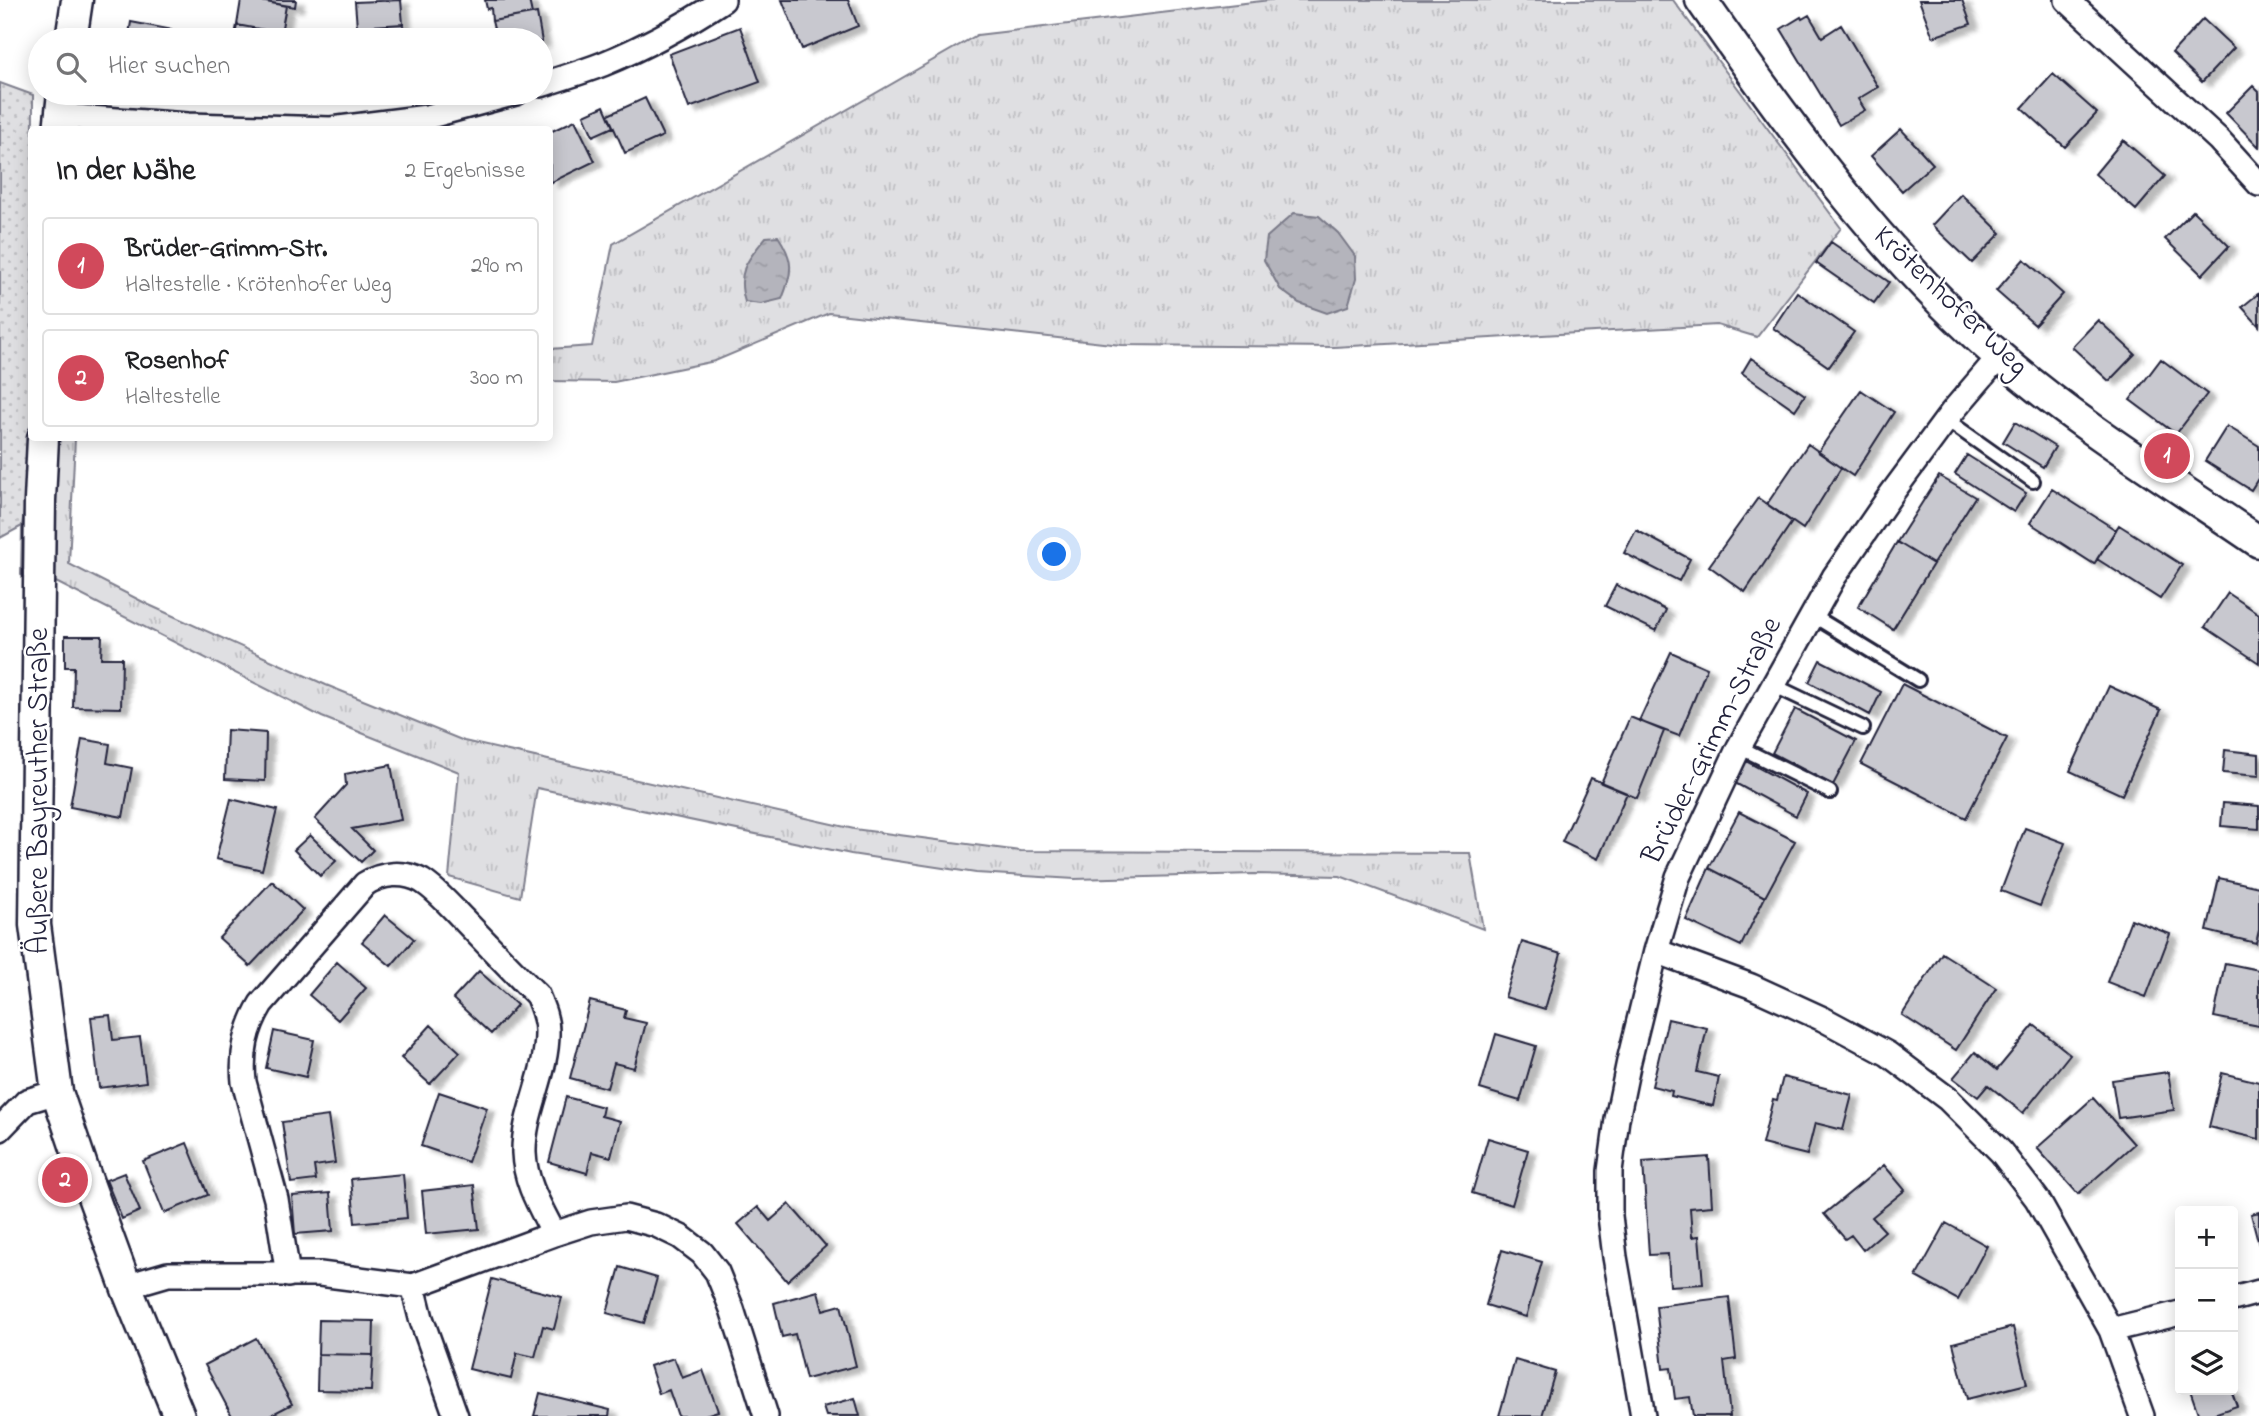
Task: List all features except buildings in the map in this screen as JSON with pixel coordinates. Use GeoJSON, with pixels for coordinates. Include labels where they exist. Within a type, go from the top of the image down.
{"type":"FeatureCollection","features":[{"type":"Feature","properties":{"kind":"street"},"geometry":{"type":"LineString","coordinates":[[73,28],[77,0]]}},
{"type":"Feature","properties":{"kind":"street"},"geometry":{"type":"LineString","coordinates":[[553,81],[636,50],[693,20],[723,0]]}},
{"type":"Feature","properties":{"kind":"street","name":"Krötenhofer Weg"},"geometry":{"type":"LineString","coordinates":[[1701,0],[1854,208],[1921,280],[1999,357],[2067,411],[2259,542]]}},
{"type":"Feature","properties":{"kind":"street"},"geometry":{"type":"LineString","coordinates":[[2067,0],[2219,140],[2259,184]]}},
{"type":"Feature","properties":{"kind":"street"},"geometry":{"type":"LineString","coordinates":[[355,126],[427,117],[472,105]]}},
{"type":"Feature","properties":{"kind":"street"},"geometry":{"type":"LineString","coordinates":[[61,113],[224,126]]}},
{"type":"Feature","properties":{"kind":"street","name":"Brüder-Grimm-Straße"},"geometry":{"type":"LineString","coordinates":[[1643,1416],[1615,1257],[1610,1216],[1610,1171],[1629,1061],[1656,951],[1678,877],[1738,747],[1834,577],[1892,493],[1999,357]]}},
{"type":"Feature","properties":{"kind":"street","name":"Äußere Bayreuther Straße"},"geometry":{"type":"LineString","coordinates":[[43,441],[36,925],[57,1092],[127,1289],[179,1416]]}},
{"type":"Feature","properties":{"kind":"street"},"geometry":{"type":"LineString","coordinates":[[288,1275],[276,1199],[244,1082],[244,1043],[250,1022],[261,1004],[366,884],[375,878],[389,875],[405,875],[422,881],[443,898],[537,995],[545,1013],[548,1030],[524,1152],[531,1187],[554,1234]]}},
{"type":"Feature","properties":{"kind":"street"},"geometry":{"type":"LineString","coordinates":[[1656,951],[1751,986],[1823,1018],[1888,1054],[1948,1099],[2001,1152],[2037,1199],[2111,1330],[2142,1416]]}},
{"type":"Feature","properties":{"kind":"street"},"geometry":{"type":"LineString","coordinates":[[0,1129],[27,1101],[57,1092]]}},
{"type":"Feature","properties":{"kind":"street"},"geometry":{"type":"LineString","coordinates":[[127,1289],[168,1274],[320,1274],[412,1286],[591,1222],[626,1217],[656,1225],[681,1237],[702,1253],[717,1272],[732,1309],[765,1416]]}},
{"type":"Feature","properties":{"kind":"street"},"geometry":{"type":"LineString","coordinates":[[412,1286],[456,1416]]}},
{"type":"Feature","properties":{"kind":"street"},"geometry":{"type":"LineString","coordinates":[[2238,1298],[2259,1292]]}},
{"type":"Feature","properties":{"kind":"street"},"geometry":{"type":"LineString","coordinates":[[2111,1330],[2175,1313]]}},
{"type":"Feature","properties":{"kind":"lane"},"geometry":{"type":"LineString","coordinates":[[1947,420],[2034,481]]}},
{"type":"Feature","properties":{"kind":"lane"},"geometry":{"type":"LineString","coordinates":[[1812,615],[1918,680]]}},
{"type":"Feature","properties":{"kind":"lane"},"geometry":{"type":"LineString","coordinates":[[1773,685],[1863,728]]}},
{"type":"Feature","properties":{"kind":"lane"},"geometry":{"type":"LineString","coordinates":[[1738,747],[1830,792]]}},
{"type":"Feature","properties":{"kind":"green space"},"geometry":{"type":"Polygon","coordinates":[[[1270,0],[1673,0],[1841,228],[1757,337],[1717,325],[1334,347],[1121,345],[829,313],[715,361],[614,382],[553,381],[553,349],[592,346],[613,244],[977,35],[1270,0]]]}},
{"type":"Feature","properties":{"kind":"green space"},"geometry":{"type":"Polygon","coordinates":[[[0,83],[28,93],[28,105],[33,105],[33,126],[28,126],[28,441],[34,441],[22,526],[0,538],[0,83]]]}},
{"type":"Feature","properties":{"kind":"green space"},"geometry":{"type":"Polygon","coordinates":[[[34,441],[75,441],[69,564],[149,605],[326,685],[464,741],[854,829],[1020,851],[1470,853],[1483,929],[1340,876],[1253,874],[1075,879],[976,873],[851,854],[537,788],[520,897],[449,877],[459,772],[322,717],[50,579],[21,575],[22,526],[34,441]]]}},
{"type":"Feature","properties":{"kind":"water"},"geometry":{"type":"Polygon","coordinates":[[[1294,213],[1319,216],[1338,233],[1355,256],[1356,279],[1348,306],[1327,313],[1299,303],[1280,289],[1264,260],[1267,237],[1294,213]]]}},
{"type":"Feature","properties":{"kind":"water"},"geometry":{"type":"Polygon","coordinates":[[[778,236],[787,252],[790,266],[782,299],[761,304],[745,302],[742,282],[745,267],[766,237],[778,236]]]}},
{"type":"Feature","properties":{"kind":"place","name":"Brüder-Grimm-Str."},"geometry":{"type":"Point","coordinates":[2167,456]}},
{"type":"Feature","properties":{"kind":"place","name":"Rosenhof"},"geometry":{"type":"Point","coordinates":[65,1180]}}]}
